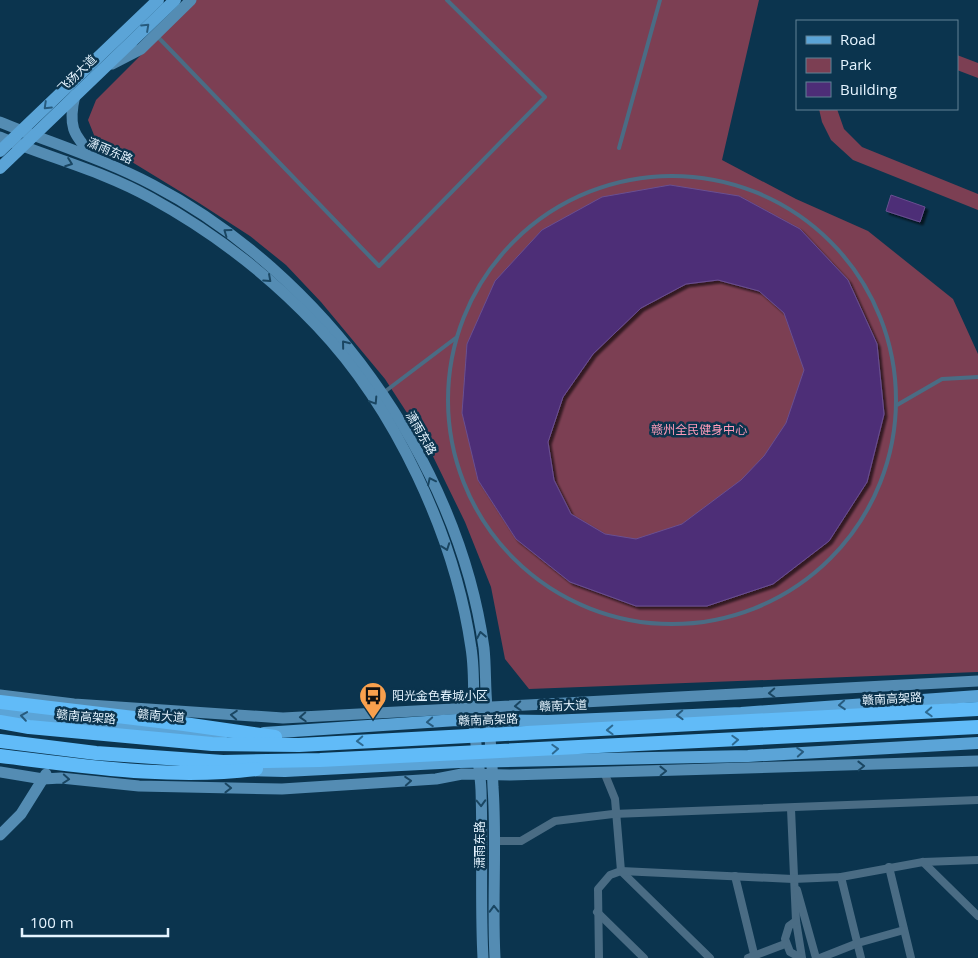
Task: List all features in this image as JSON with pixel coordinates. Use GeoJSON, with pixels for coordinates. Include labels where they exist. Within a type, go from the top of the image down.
{"type":"FeatureCollection","features":[{"type":"Feature","properties":{"kind":"highway"},"geometry":{"type":"LineString","coordinates":[[0,702],[184,724],[318,744]]}},
{"type":"Feature","properties":{"kind":"highway","name":"赣南高架路"},"geometry":{"type":"LineString","coordinates":[[0,722],[28,727],[212,744],[318,744],[978,709]]}},
{"type":"Feature","properties":{"kind":"highway"},"geometry":{"type":"LineString","coordinates":[[0,741],[96,753],[223,762],[320,760],[978,727]]}},
{"type":"Feature","properties":{"kind":"highway"},"geometry":{"type":"LineString","coordinates":[[0,756],[108,769],[221,774],[320,760]]}},
{"type":"Feature","properties":{"kind":"main road","name":"飞扬大道"},"geometry":{"type":"LineString","coordinates":[[0,151],[5,139],[21,130],[158,0]]}},
{"type":"Feature","properties":{"kind":"main road","name":"飞扬大道"},"geometry":{"type":"LineString","coordinates":[[0,168],[175,0]]}},
{"type":"Feature","properties":{"kind":"main road","name":"赣南大道"},"geometry":{"type":"LineString","coordinates":[[0,713],[72,722],[208,734],[279,732],[457,720],[474,714],[488,713],[548,721],[741,713],[978,696]]}},
{"type":"Feature","properties":{"kind":"main road"},"geometry":{"type":"LineString","coordinates":[[0,751],[139,767],[285,771],[486,767],[978,744]]}},
{"type":"Feature","properties":{"kind":"street"},"geometry":{"type":"LineString","coordinates":[[144,13],[150,0]]}},
{"type":"Feature","properties":{"kind":"street"},"geometry":{"type":"LineString","coordinates":[[102,69],[140,49],[191,0]]}},
{"type":"Feature","properties":{"kind":"street"},"geometry":{"type":"LineString","coordinates":[[75,95],[71,126],[76,136],[97,159]]}},
{"type":"Feature","properties":{"kind":"street","name":"潇雨东路"},"geometry":{"type":"LineString","coordinates":[[0,122],[97,159],[154,185],[209,219],[260,256],[327,323],[358,360],[406,432],[446,512],[468,573],[484,650],[488,713],[483,958]]}},
{"type":"Feature","properties":{"kind":"street","name":"潇雨东路"},"geometry":{"type":"LineString","coordinates":[[5,139],[92,171],[141,193],[201,228],[252,264],[318,327],[349,364],[397,439],[423,488],[447,546],[464,607],[472,652],[474,714],[486,767],[494,842],[495,958]]}},
{"type":"Feature","properties":{"kind":"street"},"geometry":{"type":"LineString","coordinates":[[488,713],[978,681]]}},
{"type":"Feature","properties":{"kind":"street"},"geometry":{"type":"LineString","coordinates":[[0,695],[74,704],[283,718],[474,714]]}},
{"type":"Feature","properties":{"kind":"street"},"geometry":{"type":"LineString","coordinates":[[0,835],[21,814],[56,758]]}},
{"type":"Feature","properties":{"kind":"street"},"geometry":{"type":"LineString","coordinates":[[0,772],[43,779],[61,778],[139,786],[282,789],[436,779],[486,767],[510,775],[880,766],[978,761]]}},
{"type":"Feature","properties":{"kind":"street"},"geometry":{"type":"LineString","coordinates":[[604,772],[615,799],[621,871],[710,958]]}},
{"type":"Feature","properties":{"kind":"street"},"geometry":{"type":"LineString","coordinates":[[494,842],[521,841],[555,821],[617,814],[791,809],[978,800]]}},
{"type":"Feature","properties":{"kind":"street"},"geometry":{"type":"LineString","coordinates":[[791,809],[793,879],[801,958],[793,955],[785,944],[786,930],[796,921]]}},
{"type":"Feature","properties":{"kind":"street"},"geometry":{"type":"LineString","coordinates":[[599,958],[598,889],[610,875],[621,871],[793,879],[841,877],[923,862],[978,860]]}},
{"type":"Feature","properties":{"kind":"street"},"geometry":{"type":"LineString","coordinates":[[923,862],[978,916]]}},
{"type":"Feature","properties":{"kind":"street"},"geometry":{"type":"LineString","coordinates":[[888,867],[911,958]]}},
{"type":"Feature","properties":{"kind":"street"},"geometry":{"type":"LineString","coordinates":[[735,876],[753,957],[785,944]]}},
{"type":"Feature","properties":{"kind":"street"},"geometry":{"type":"LineString","coordinates":[[841,877],[861,958]]}},
{"type":"Feature","properties":{"kind":"street"},"geometry":{"type":"LineString","coordinates":[[793,879],[818,958],[858,943],[904,930]]}},
{"type":"Feature","properties":{"kind":"street"},"geometry":{"type":"LineString","coordinates":[[598,912],[644,958]]}},
{"type":"Feature","properties":{"kind":"lane"},"geometry":{"type":"LineString","coordinates":[[155,35],[379,266],[545,97],[447,0]]}},
{"type":"Feature","properties":{"kind":"lane"},"geometry":{"type":"LineString","coordinates":[[619,148],[660,0]]}},
{"type":"Feature","properties":{"kind":"lane"},"geometry":{"type":"LineString","coordinates":[[680,175],[729,182],[775,201],[817,228],[851,265],[877,307],[892,355],[897,405],[888,466],[862,523],[821,570],[769,604],[709,622],[647,624],[586,608],[532,576],[489,530],[460,474],[448,413],[452,351],[457,337],[474,292],[502,252],[539,218],[582,193],[630,179],[680,175]]}},
{"type":"Feature","properties":{"kind":"lane"},"geometry":{"type":"LineString","coordinates":[[382,395],[457,337]]}},
{"type":"Feature","properties":{"kind":"lane"},"geometry":{"type":"LineString","coordinates":[[897,405],[942,379],[978,377]]}},
{"type":"Feature","properties":{"kind":"green space","name":"赣州全民健身中心"},"geometry":{"type":"Polygon","coordinates":[[[196,0],[759,0],[722,160],[796,199],[868,231],[953,299],[978,354],[978,672],[529,689],[505,659],[491,587],[465,522],[426,442],[385,379],[321,302],[286,265],[250,236],[96,140],[88,120],[96,100],[196,0]]]}},
{"type":"Feature","properties":{"kind":"green space"},"geometry":{"type":"Polygon","coordinates":[[[958,55],[978,63],[978,78],[958,70],[958,55]]]}},
{"type":"Feature","properties":{"kind":"green space"},"geometry":{"type":"Polygon","coordinates":[[[819,110],[837,110],[844,129],[862,147],[978,194],[978,210],[853,160],[831,140],[822,122],[819,110]]]}},
{"type":"Feature","properties":{"kind":"building"},"geometry":{"type":"Polygon","coordinates":[[[670,185],[739,196],[800,229],[848,280],[877,344],[884,414],[867,482],[829,541],[773,584],[707,606],[636,606],[570,582],[516,539],[478,480],[462,413],[467,344],[495,281],[542,230],[602,197],[670,185]],[[718,280],[686,284],[641,308],[593,354],[563,397],[548,442],[554,480],[571,514],[605,534],[636,539],[682,524],[741,480],[764,456],[786,423],[804,370],[784,313],[759,291],[718,280]]]}},
{"type":"Feature","properties":{"kind":"building"},"geometry":{"type":"Polygon","coordinates":[[[891,195],[925,207],[920,222],[886,211],[891,195]]]}},
{"type":"Feature","properties":{"kind":"place","name":"阳光金色春城小区"},"geometry":{"type":"Point","coordinates":[373,720]}}]}
